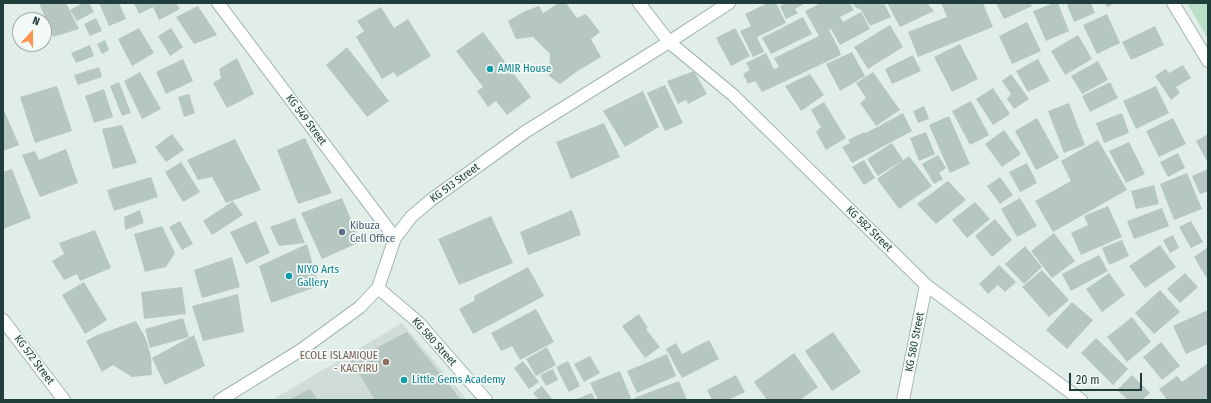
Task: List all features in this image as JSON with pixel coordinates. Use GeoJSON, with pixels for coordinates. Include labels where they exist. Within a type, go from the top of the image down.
{"type":"FeatureCollection","features":[{"type":"Feature","properties":{"kind":"street","name":"KG 549 Street"},"geometry":{"type":"LineString","coordinates":[[218,3],[395,238]]}},
{"type":"Feature","properties":{"kind":"street","name":"KG 582 Street"},"geometry":{"type":"LineString","coordinates":[[639,3],[669,42],[733,95],[926,285],[1081,400]]}},
{"type":"Feature","properties":{"kind":"street","name":"KG 513 Street"},"geometry":{"type":"LineString","coordinates":[[220,400],[301,350],[360,307],[378,288],[395,238],[411,217],[431,200],[525,132],[729,3]]}},
{"type":"Feature","properties":{"kind":"street"},"geometry":{"type":"LineString","coordinates":[[1173,3],[1208,61]]}},
{"type":"Feature","properties":{"kind":"street","name":"KG 580 Street"},"geometry":{"type":"LineString","coordinates":[[903,400],[926,285]]}},
{"type":"Feature","properties":{"kind":"street","name":"KG 580 Street"},"geometry":{"type":"LineString","coordinates":[[378,288],[418,322],[486,400]]}},
{"type":"Feature","properties":{"kind":"street","name":"KG 572 Street"},"geometry":{"type":"LineString","coordinates":[[3,320],[64,400]]}},
{"type":"Feature","properties":{"kind":"shaded area","name":"ECOLE ISLAMIQUE - KACYIRU"},"geometry":{"type":"Polygon","coordinates":[[[402,323],[467,400],[272,400],[402,323]]]}},
{"type":"Feature","properties":{"kind":"green space"},"geometry":{"type":"Polygon","coordinates":[[[1187,3],[1208,3],[1208,39],[1187,3]]]}},
{"type":"Feature","properties":{"kind":"building"},"geometry":{"type":"Polygon","coordinates":[[[39,3],[66,3],[79,29],[53,37],[52,12],[43,12],[39,3]]]}},
{"type":"Feature","properties":{"kind":"building"},"geometry":{"type":"Polygon","coordinates":[[[83,3],[89,3],[94,12],[77,21],[70,10],[83,3]]]}},
{"type":"Feature","properties":{"kind":"building"},"geometry":{"type":"Polygon","coordinates":[[[99,3],[119,3],[126,19],[109,26],[99,3]]]}},
{"type":"Feature","properties":{"kind":"building"},"geometry":{"type":"Polygon","coordinates":[[[134,3],[176,3],[180,9],[159,20],[153,7],[139,14],[134,3]]]}},
{"type":"Feature","properties":{"kind":"building"},"geometry":{"type":"Polygon","coordinates":[[[559,3],[566,3],[577,18],[586,14],[600,32],[591,39],[601,57],[576,72],[560,84],[549,76],[550,54],[533,37],[516,39],[508,21],[525,11],[539,6],[543,13],[559,3]]]}},
{"type":"Feature","properties":{"kind":"building"},"geometry":{"type":"Polygon","coordinates":[[[768,3],[776,3],[786,23],[757,37],[764,52],[753,57],[740,31],[751,26],[745,14],[768,3]]]}},
{"type":"Feature","properties":{"kind":"building"},"geometry":{"type":"Polygon","coordinates":[[[786,3],[806,3],[795,9],[798,13],[786,19],[780,6],[786,3]]]}},
{"type":"Feature","properties":{"kind":"building"},"geometry":{"type":"Polygon","coordinates":[[[821,3],[850,3],[854,10],[840,17],[843,22],[861,12],[870,29],[840,45],[831,29],[829,30],[841,55],[762,92],[755,81],[748,84],[743,74],[750,70],[746,63],[766,53],[774,69],[779,67],[774,58],[819,36],[805,11],[821,3]]]}},
{"type":"Feature","properties":{"kind":"building"},"geometry":{"type":"Polygon","coordinates":[[[852,3],[884,3],[891,17],[870,26],[861,10],[855,7],[852,3]]]}},
{"type":"Feature","properties":{"kind":"building"},"geometry":{"type":"Polygon","coordinates":[[[887,3],[927,3],[934,11],[900,27],[887,3]]]}},
{"type":"Feature","properties":{"kind":"building"},"geometry":{"type":"Polygon","coordinates":[[[941,3],[983,3],[993,27],[918,57],[908,32],[947,17],[941,3]]]}},
{"type":"Feature","properties":{"kind":"building"},"geometry":{"type":"Polygon","coordinates":[[[996,3],[1030,3],[1032,6],[1004,19],[996,3]]]}},
{"type":"Feature","properties":{"kind":"building"},"geometry":{"type":"Polygon","coordinates":[[[1054,3],[1058,3],[1069,31],[1046,41],[1033,11],[1054,3]]]}},
{"type":"Feature","properties":{"kind":"building"},"geometry":{"type":"Polygon","coordinates":[[[1070,3],[1091,3],[1095,13],[1074,22],[1067,5],[1070,3]]]}},
{"type":"Feature","properties":{"kind":"building"},"geometry":{"type":"Polygon","coordinates":[[[1105,3],[1115,3],[1107,7],[1105,3]]]}},
{"type":"Feature","properties":{"kind":"building"},"geometry":{"type":"Polygon","coordinates":[[[198,6],[217,35],[194,44],[176,17],[198,6]]]}},
{"type":"Feature","properties":{"kind":"building"},"geometry":{"type":"Polygon","coordinates":[[[381,7],[394,28],[408,19],[431,56],[397,77],[394,72],[382,79],[356,37],[364,31],[357,21],[381,7]]]}},
{"type":"Feature","properties":{"kind":"building"},"geometry":{"type":"Polygon","coordinates":[[[1107,14],[1120,43],[1097,54],[1083,25],[1107,14]]]}},
{"type":"Feature","properties":{"kind":"building"},"geometry":{"type":"Polygon","coordinates":[[[803,17],[812,34],[771,54],[762,38],[803,17]]]}},
{"type":"Feature","properties":{"kind":"building"},"geometry":{"type":"Polygon","coordinates":[[[96,18],[102,31],[90,36],[84,24],[96,18]]]}},
{"type":"Feature","properties":{"kind":"building"},"geometry":{"type":"Polygon","coordinates":[[[1027,22],[1041,51],[1012,64],[999,36],[1027,22]]]}},
{"type":"Feature","properties":{"kind":"building"},"geometry":{"type":"Polygon","coordinates":[[[890,25],[903,47],[868,69],[854,47],[890,25]]]}},
{"type":"Feature","properties":{"kind":"building"},"geometry":{"type":"Polygon","coordinates":[[[1155,26],[1164,45],[1131,60],[1122,42],[1155,26]]]}},
{"type":"Feature","properties":{"kind":"building"},"geometry":{"type":"Polygon","coordinates":[[[139,28],[154,53],[132,66],[118,39],[139,28]]]}},
{"type":"Feature","properties":{"kind":"building"},"geometry":{"type":"Polygon","coordinates":[[[171,28],[183,47],[170,56],[158,36],[171,28]]]}},
{"type":"Feature","properties":{"kind":"building"},"geometry":{"type":"Polygon","coordinates":[[[735,28],[750,56],[731,66],[716,38],[735,28]]]}},
{"type":"Feature","properties":{"kind":"building","name":"AMIR House"},"geometry":{"type":"Polygon","coordinates":[[[483,32],[531,97],[507,115],[496,101],[488,107],[477,91],[483,87],[456,51],[483,32]]]}},
{"type":"Feature","properties":{"kind":"building"},"geometry":{"type":"Polygon","coordinates":[[[1078,35],[1092,59],[1065,75],[1051,51],[1078,35]]]}},
{"type":"Feature","properties":{"kind":"building"},"geometry":{"type":"Polygon","coordinates":[[[105,40],[109,50],[102,54],[97,44],[105,40]]]}},
{"type":"Feature","properties":{"kind":"building"},"geometry":{"type":"Polygon","coordinates":[[[960,44],[978,79],[952,92],[934,57],[960,44]]]}},
{"type":"Feature","properties":{"kind":"building"},"geometry":{"type":"Polygon","coordinates":[[[90,45],[94,56],[76,63],[71,53],[90,45]]]}},
{"type":"Feature","properties":{"kind":"building"},"geometry":{"type":"Polygon","coordinates":[[[347,47],[389,101],[367,117],[326,65],[347,47]]]}},
{"type":"Feature","properties":{"kind":"building"},"geometry":{"type":"Polygon","coordinates":[[[852,52],[865,76],[840,91],[826,64],[852,52]]]}},
{"type":"Feature","properties":{"kind":"building"},"geometry":{"type":"Polygon","coordinates":[[[913,55],[921,71],[892,84],[885,69],[913,55]]]}},
{"type":"Feature","properties":{"kind":"building"},"geometry":{"type":"Polygon","coordinates":[[[237,58],[254,94],[227,108],[213,83],[221,78],[219,69],[237,58]]]}},
{"type":"Feature","properties":{"kind":"building"},"geometry":{"type":"Polygon","coordinates":[[[183,59],[193,81],[166,94],[156,72],[183,59]]]}},
{"type":"Feature","properties":{"kind":"building"},"geometry":{"type":"Polygon","coordinates":[[[1038,59],[1050,81],[1028,92],[1016,71],[1038,59]]]}},
{"type":"Feature","properties":{"kind":"building"},"geometry":{"type":"Polygon","coordinates":[[[1098,61],[1108,80],[1082,94],[1071,76],[1098,61]]]}},
{"type":"Feature","properties":{"kind":"building"},"geometry":{"type":"Polygon","coordinates":[[[1183,65],[1191,78],[1176,87],[1180,93],[1171,100],[1155,76],[1166,69],[1169,73],[1183,65]]]}},
{"type":"Feature","properties":{"kind":"building"},"geometry":{"type":"Polygon","coordinates":[[[99,67],[102,77],[78,85],[74,75],[99,67]]]}},
{"type":"Feature","properties":{"kind":"building"},"geometry":{"type":"Polygon","coordinates":[[[694,71],[707,94],[688,104],[686,100],[678,104],[667,81],[694,71]]]}},
{"type":"Feature","properties":{"kind":"building"},"geometry":{"type":"Polygon","coordinates":[[[140,72],[161,109],[142,119],[124,81],[140,72]]]}},
{"type":"Feature","properties":{"kind":"building"},"geometry":{"type":"Polygon","coordinates":[[[873,72],[900,110],[876,126],[860,103],[866,98],[856,83],[873,72]]]}},
{"type":"Feature","properties":{"kind":"building"},"geometry":{"type":"Polygon","coordinates":[[[810,74],[824,95],[801,111],[785,86],[810,74]]]}},
{"type":"Feature","properties":{"kind":"building"},"geometry":{"type":"Polygon","coordinates":[[[1011,74],[1029,99],[1014,109],[1007,99],[1011,94],[1002,81],[1011,74]]]}},
{"type":"Feature","properties":{"kind":"building"},"geometry":{"type":"Polygon","coordinates":[[[119,82],[131,113],[122,116],[110,86],[119,82]]]}},
{"type":"Feature","properties":{"kind":"building"},"geometry":{"type":"Polygon","coordinates":[[[1110,82],[1118,98],[1090,112],[1082,96],[1110,82]]]}},
{"type":"Feature","properties":{"kind":"building"},"geometry":{"type":"Polygon","coordinates":[[[665,85],[683,123],[665,131],[647,93],[665,85]]]}},
{"type":"Feature","properties":{"kind":"building"},"geometry":{"type":"Polygon","coordinates":[[[57,86],[72,131],[35,143],[20,97],[57,86]]]}},
{"type":"Feature","properties":{"kind":"building"},"geometry":{"type":"Polygon","coordinates":[[[1156,86],[1169,113],[1136,129],[1123,101],[1156,86]]]}},
{"type":"Feature","properties":{"kind":"building"},"geometry":{"type":"Polygon","coordinates":[[[993,88],[1010,114],[993,125],[976,99],[993,88]]]}},
{"type":"Feature","properties":{"kind":"building"},"geometry":{"type":"Polygon","coordinates":[[[104,89],[113,117],[94,123],[85,96],[104,89]]]}},
{"type":"Feature","properties":{"kind":"building"},"geometry":{"type":"Polygon","coordinates":[[[643,91],[659,127],[625,147],[603,111],[643,91]]]}},
{"type":"Feature","properties":{"kind":"building"},"geometry":{"type":"Polygon","coordinates":[[[189,94],[195,113],[184,117],[178,97],[189,94]]]}},
{"type":"Feature","properties":{"kind":"building"},"geometry":{"type":"Polygon","coordinates":[[[971,101],[989,135],[970,145],[952,111],[971,101]]]}},
{"type":"Feature","properties":{"kind":"building"},"geometry":{"type":"Polygon","coordinates":[[[824,102],[846,138],[826,150],[816,132],[821,127],[811,110],[824,102]]]}},
{"type":"Feature","properties":{"kind":"building"},"geometry":{"type":"Polygon","coordinates":[[[1069,103],[1085,145],[1064,153],[1048,111],[1069,103]]]}},
{"type":"Feature","properties":{"kind":"building"},"geometry":{"type":"Polygon","coordinates":[[[924,106],[929,119],[918,123],[913,111],[924,106]]]}},
{"type":"Feature","properties":{"kind":"building"},"geometry":{"type":"Polygon","coordinates":[[[3,108],[19,145],[3,151],[3,108]]]}},
{"type":"Feature","properties":{"kind":"building"},"geometry":{"type":"Polygon","coordinates":[[[903,113],[912,131],[852,163],[842,147],[850,143],[848,140],[864,132],[866,133],[903,113]]]}},
{"type":"Feature","properties":{"kind":"building"},"geometry":{"type":"Polygon","coordinates":[[[1122,113],[1129,133],[1104,143],[1096,123],[1122,113]]]}},
{"type":"Feature","properties":{"kind":"building"},"geometry":{"type":"Polygon","coordinates":[[[949,116],[970,164],[950,173],[929,125],[949,116]]]}},
{"type":"Feature","properties":{"kind":"building"},"geometry":{"type":"Polygon","coordinates":[[[1037,118],[1059,158],[1036,170],[1015,131],[1037,118]]]}},
{"type":"Feature","properties":{"kind":"building"},"geometry":{"type":"Polygon","coordinates":[[[1173,118],[1186,144],[1159,157],[1146,131],[1173,118]]]}},
{"type":"Feature","properties":{"kind":"building"},"geometry":{"type":"Polygon","coordinates":[[[604,123],[620,157],[571,179],[556,142],[604,123]]]}},
{"type":"Feature","properties":{"kind":"building"},"geometry":{"type":"Polygon","coordinates":[[[122,125],[137,163],[113,169],[102,129],[122,125]]]}},
{"type":"Feature","properties":{"kind":"building"},"geometry":{"type":"Polygon","coordinates":[[[1004,130],[1021,154],[1002,167],[985,144],[1004,130]]]}},
{"type":"Feature","properties":{"kind":"building"},"geometry":{"type":"Polygon","coordinates":[[[926,132],[935,154],[919,161],[910,138],[926,132]]]}},
{"type":"Feature","properties":{"kind":"building"},"geometry":{"type":"Polygon","coordinates":[[[172,134],[184,150],[166,162],[155,147],[172,134]]]}},
{"type":"Feature","properties":{"kind":"building"},"geometry":{"type":"Polygon","coordinates":[[[1208,134],[1208,163],[1196,141],[1208,134]]]}},
{"type":"Feature","properties":{"kind":"building"},"geometry":{"type":"Polygon","coordinates":[[[305,138],[332,193],[298,204],[277,150],[305,138]]]}},
{"type":"Feature","properties":{"kind":"building"},"geometry":{"type":"Polygon","coordinates":[[[235,139],[261,190],[226,203],[212,177],[198,180],[187,160],[235,139]]]}},
{"type":"Feature","properties":{"kind":"building"},"geometry":{"type":"Polygon","coordinates":[[[1098,140],[1127,190],[1053,232],[1035,201],[1071,181],[1061,161],[1098,140]]]}},
{"type":"Feature","properties":{"kind":"building"},"geometry":{"type":"Polygon","coordinates":[[[1129,142],[1145,174],[1126,183],[1109,151],[1129,142]]]}},
{"type":"Feature","properties":{"kind":"building"},"geometry":{"type":"Polygon","coordinates":[[[892,143],[903,160],[878,176],[867,159],[892,143]]]}},
{"type":"Feature","properties":{"kind":"building"},"geometry":{"type":"Polygon","coordinates":[[[66,149],[78,183],[40,197],[22,155],[35,151],[39,160],[66,149]]]}},
{"type":"Feature","properties":{"kind":"building"},"geometry":{"type":"Polygon","coordinates":[[[1178,153],[1185,168],[1168,177],[1160,162],[1178,153]]]}},
{"type":"Feature","properties":{"kind":"building"},"geometry":{"type":"Polygon","coordinates":[[[938,155],[946,168],[939,173],[943,179],[934,184],[922,164],[938,155]]]}},
{"type":"Feature","properties":{"kind":"building"},"geometry":{"type":"Polygon","coordinates":[[[909,156],[932,186],[899,209],[877,179],[909,156]]]}},
{"type":"Feature","properties":{"kind":"building"},"geometry":{"type":"Polygon","coordinates":[[[864,160],[875,178],[864,185],[852,167],[864,160]]]}},
{"type":"Feature","properties":{"kind":"building"},"geometry":{"type":"Polygon","coordinates":[[[181,162],[200,192],[183,202],[165,172],[181,162]]]}},
{"type":"Feature","properties":{"kind":"building"},"geometry":{"type":"Polygon","coordinates":[[[1027,163],[1037,183],[1020,192],[1009,172],[1027,163]]]}},
{"type":"Feature","properties":{"kind":"building"},"geometry":{"type":"Polygon","coordinates":[[[12,169],[31,218],[3,229],[3,172],[12,169]]]}},
{"type":"Feature","properties":{"kind":"building"},"geometry":{"type":"Polygon","coordinates":[[[1208,169],[1208,191],[1200,194],[1192,176],[1208,169]]]}},
{"type":"Feature","properties":{"kind":"building"},"geometry":{"type":"Polygon","coordinates":[[[1187,173],[1202,209],[1174,220],[1160,184],[1187,173]]]}},
{"type":"Feature","properties":{"kind":"building"},"geometry":{"type":"Polygon","coordinates":[[[151,177],[158,197],[114,211],[107,190],[151,177]]]}},
{"type":"Feature","properties":{"kind":"building"},"geometry":{"type":"Polygon","coordinates":[[[1000,177],[1013,195],[1000,204],[987,186],[1000,177]]]}},
{"type":"Feature","properties":{"kind":"building"},"geometry":{"type":"Polygon","coordinates":[[[948,181],[966,200],[936,224],[917,204],[948,181]]]}},
{"type":"Feature","properties":{"kind":"building"},"geometry":{"type":"Polygon","coordinates":[[[1154,185],[1159,204],[1136,209],[1131,191],[1154,185]]]}},
{"type":"Feature","properties":{"kind":"building"},"geometry":{"type":"Polygon","coordinates":[[[342,198],[360,242],[322,259],[301,213],[342,198]]]}},
{"type":"Feature","properties":{"kind":"building"},"geometry":{"type":"Polygon","coordinates":[[[1020,198],[1037,226],[1017,237],[1001,209],[1020,198]]]}},
{"type":"Feature","properties":{"kind":"building"},"geometry":{"type":"Polygon","coordinates":[[[233,201],[243,215],[212,235],[203,221],[233,201]]]}},
{"type":"Feature","properties":{"kind":"building"},"geometry":{"type":"Polygon","coordinates":[[[975,202],[990,219],[967,238],[952,220],[975,202]]]}},
{"type":"Feature","properties":{"kind":"building"},"geometry":{"type":"Polygon","coordinates":[[[1108,206],[1122,237],[1081,255],[1071,233],[1088,225],[1084,216],[1108,206]]]}},
{"type":"Feature","properties":{"kind":"building"},"geometry":{"type":"Polygon","coordinates":[[[1162,208],[1169,226],[1134,239],[1127,221],[1162,208]]]}},
{"type":"Feature","properties":{"kind":"building"},"geometry":{"type":"Polygon","coordinates":[[[140,210],[144,223],[125,230],[124,217],[140,210]]]}},
{"type":"Feature","properties":{"kind":"building"},"geometry":{"type":"Polygon","coordinates":[[[572,210],[581,235],[528,255],[520,232],[572,210]]]}},
{"type":"Feature","properties":{"kind":"building"},"geometry":{"type":"Polygon","coordinates":[[[491,216],[513,263],[459,285],[438,239],[491,216]]]}},
{"type":"Feature","properties":{"kind":"building"},"geometry":{"type":"Polygon","coordinates":[[[295,218],[305,243],[279,246],[270,227],[295,218]]]}},
{"type":"Feature","properties":{"kind":"building"},"geometry":{"type":"Polygon","coordinates":[[[995,219],[1012,240],[992,257],[975,236],[995,219]]]}},
{"type":"Feature","properties":{"kind":"building"},"geometry":{"type":"Polygon","coordinates":[[[180,221],[193,244],[182,250],[169,227],[180,221]]]}},
{"type":"Feature","properties":{"kind":"building"},"geometry":{"type":"Polygon","coordinates":[[[256,221],[270,253],[246,264],[230,232],[256,221]]]}},
{"type":"Feature","properties":{"kind":"building"},"geometry":{"type":"Polygon","coordinates":[[[1191,221],[1203,242],[1191,248],[1179,227],[1191,221]]]}},
{"type":"Feature","properties":{"kind":"building"},"geometry":{"type":"Polygon","coordinates":[[[162,226],[175,253],[166,267],[145,272],[134,234],[162,226]]]}},
{"type":"Feature","properties":{"kind":"building"},"geometry":{"type":"Polygon","coordinates":[[[95,230],[111,268],[80,281],[77,274],[64,280],[52,261],[64,254],[59,243],[95,230]]]}},
{"type":"Feature","properties":{"kind":"building"},"geometry":{"type":"Polygon","coordinates":[[[1054,233],[1075,261],[1052,278],[1031,251],[1054,233]]]}},
{"type":"Feature","properties":{"kind":"building"},"geometry":{"type":"Polygon","coordinates":[[[1173,235],[1179,248],[1170,253],[1163,240],[1173,235]]]}},
{"type":"Feature","properties":{"kind":"building"},"geometry":{"type":"Polygon","coordinates":[[[1122,240],[1129,256],[1109,265],[1102,248],[1122,240]]]}},
{"type":"Feature","properties":{"kind":"building","name":"NIYO Arts Gallery"},"geometry":{"type":"Polygon","coordinates":[[[307,244],[319,286],[271,303],[259,266],[307,244]]]}},
{"type":"Feature","properties":{"kind":"building"},"geometry":{"type":"Polygon","coordinates":[[[1160,245],[1176,267],[1145,288],[1129,266],[1160,245]]]}},
{"type":"Feature","properties":{"kind":"building"},"geometry":{"type":"Polygon","coordinates":[[[1025,246],[1042,267],[1024,284],[1005,264],[1025,246]]]}},
{"type":"Feature","properties":{"kind":"building"},"geometry":{"type":"Polygon","coordinates":[[[1208,247],[1208,276],[1206,277],[1194,257],[1208,247]]]}},
{"type":"Feature","properties":{"kind":"building"},"geometry":{"type":"Polygon","coordinates":[[[1099,255],[1108,271],[1071,291],[1062,274],[1099,255]]]}},
{"type":"Feature","properties":{"kind":"building"},"geometry":{"type":"Polygon","coordinates":[[[232,257],[240,287],[202,298],[194,270],[232,257]]]}},
{"type":"Feature","properties":{"kind":"building"},"geometry":{"type":"Polygon","coordinates":[[[999,265],[1016,282],[1005,292],[998,285],[988,294],[979,284],[999,265]]]}},
{"type":"Feature","properties":{"kind":"building"},"geometry":{"type":"Polygon","coordinates":[[[528,267],[544,296],[473,334],[459,309],[475,300],[474,296],[528,267]]]}},
{"type":"Feature","properties":{"kind":"building"},"geometry":{"type":"Polygon","coordinates":[[[1042,270],[1069,300],[1049,317],[1022,287],[1042,270]]]}},
{"type":"Feature","properties":{"kind":"building"},"geometry":{"type":"Polygon","coordinates":[[[1109,273],[1125,295],[1102,312],[1086,289],[1109,273]]]}},
{"type":"Feature","properties":{"kind":"building"},"geometry":{"type":"Polygon","coordinates":[[[1185,273],[1198,287],[1180,303],[1167,289],[1185,273]]]}},
{"type":"Feature","properties":{"kind":"building"},"geometry":{"type":"Polygon","coordinates":[[[84,282],[107,320],[85,334],[62,295],[84,282]]]}},
{"type":"Feature","properties":{"kind":"building"},"geometry":{"type":"Polygon","coordinates":[[[182,287],[186,314],[144,319],[141,292],[182,287]]]}},
{"type":"Feature","properties":{"kind":"building"},"geometry":{"type":"Polygon","coordinates":[[[1160,290],[1180,312],[1154,334],[1135,313],[1160,290]]]}},
{"type":"Feature","properties":{"kind":"building"},"geometry":{"type":"Polygon","coordinates":[[[238,294],[244,332],[203,341],[192,306],[238,294]]]}},
{"type":"Feature","properties":{"kind":"building"},"geometry":{"type":"Polygon","coordinates":[[[1072,302],[1093,320],[1067,349],[1046,330],[1072,302]]]}},
{"type":"Feature","properties":{"kind":"building"},"geometry":{"type":"Polygon","coordinates":[[[536,309],[554,342],[520,360],[512,346],[501,351],[491,333],[536,309]]]}},
{"type":"Feature","properties":{"kind":"building"},"geometry":{"type":"Polygon","coordinates":[[[1208,310],[1208,344],[1186,354],[1173,326],[1208,310]]]}},
{"type":"Feature","properties":{"kind":"building"},"geometry":{"type":"Polygon","coordinates":[[[639,314],[648,328],[646,329],[660,347],[645,358],[622,326],[639,314]]]}},
{"type":"Feature","properties":{"kind":"building"},"geometry":{"type":"Polygon","coordinates":[[[1132,317],[1151,342],[1127,362],[1107,337],[1132,317]]]}},
{"type":"Feature","properties":{"kind":"building"},"geometry":{"type":"Polygon","coordinates":[[[183,318],[189,337],[150,348],[145,329],[183,318]]]}},
{"type":"Feature","properties":{"kind":"building"},"geometry":{"type":"Polygon","coordinates":[[[136,321],[146,339],[151,357],[152,375],[132,377],[113,365],[102,372],[86,341],[97,335],[136,321]]]}},
{"type":"Feature","properties":{"kind":"building","name":"Little Gems Academy"},"geometry":{"type":"Polygon","coordinates":[[[407,332],[461,400],[375,400],[351,361],[407,332]]]}},
{"type":"Feature","properties":{"kind":"building"},"geometry":{"type":"Polygon","coordinates":[[[833,332],[861,372],[832,391],[805,351],[833,332]]]}},
{"type":"Feature","properties":{"kind":"building"},"geometry":{"type":"Polygon","coordinates":[[[194,335],[205,366],[165,385],[152,358],[194,335]]]}},
{"type":"Feature","properties":{"kind":"building"},"geometry":{"type":"Polygon","coordinates":[[[1096,338],[1128,369],[1113,385],[1081,353],[1096,338]]]}},
{"type":"Feature","properties":{"kind":"building"},"geometry":{"type":"Polygon","coordinates":[[[709,340],[719,359],[682,378],[666,349],[676,343],[682,354],[709,340]]]}},
{"type":"Feature","properties":{"kind":"building"},"geometry":{"type":"Polygon","coordinates":[[[1161,342],[1180,366],[1162,380],[1143,357],[1161,342]]]}},
{"type":"Feature","properties":{"kind":"building"},"geometry":{"type":"Polygon","coordinates":[[[547,347],[556,365],[536,376],[526,359],[547,347]]]}},
{"type":"Feature","properties":{"kind":"building"},"geometry":{"type":"Polygon","coordinates":[[[794,353],[818,387],[800,400],[767,400],[754,382],[794,353]]]}},
{"type":"Feature","properties":{"kind":"building"},"geometry":{"type":"Polygon","coordinates":[[[667,354],[676,376],[637,393],[627,371],[667,354]]]}},
{"type":"Feature","properties":{"kind":"building"},"geometry":{"type":"Polygon","coordinates":[[[590,356],[600,373],[584,382],[574,364],[590,356]]]}},
{"type":"Feature","properties":{"kind":"building"},"geometry":{"type":"Polygon","coordinates":[[[523,361],[539,382],[529,389],[514,368],[523,361]]]}},
{"type":"Feature","properties":{"kind":"building"},"geometry":{"type":"Polygon","coordinates":[[[568,361],[580,386],[569,392],[556,367],[568,361]]]}},
{"type":"Feature","properties":{"kind":"building"},"geometry":{"type":"Polygon","coordinates":[[[1207,364],[1208,400],[1167,400],[1159,389],[1177,376],[1182,382],[1207,364]]]}},
{"type":"Feature","properties":{"kind":"building"},"geometry":{"type":"Polygon","coordinates":[[[553,369],[558,380],[546,386],[540,375],[553,369]]]}},
{"type":"Feature","properties":{"kind":"building"},"geometry":{"type":"Polygon","coordinates":[[[620,371],[631,398],[626,400],[598,400],[590,383],[620,371]]]}},
{"type":"Feature","properties":{"kind":"building"},"geometry":{"type":"Polygon","coordinates":[[[736,375],[745,392],[728,400],[712,400],[707,390],[736,375]]]}},
{"type":"Feature","properties":{"kind":"building"},"geometry":{"type":"Polygon","coordinates":[[[1132,375],[1150,393],[1142,400],[1128,400],[1117,390],[1132,375]]]}},
{"type":"Feature","properties":{"kind":"building"},"geometry":{"type":"Polygon","coordinates":[[[679,381],[687,400],[635,400],[634,398],[679,381]]]}},
{"type":"Feature","properties":{"kind":"building"},"geometry":{"type":"Polygon","coordinates":[[[542,386],[553,400],[539,400],[533,393],[542,386]]]}},
{"type":"Feature","properties":{"kind":"building"},"geometry":{"type":"Polygon","coordinates":[[[310,389],[318,400],[288,400],[310,389]]]}},
{"type":"Feature","properties":{"kind":"building"},"geometry":{"type":"Polygon","coordinates":[[[592,393],[595,400],[573,400],[592,393]]]}},
{"type":"Feature","properties":{"kind":"place","name":"AMIR House"},"geometry":{"type":"Point","coordinates":[490,69]}},
{"type":"Feature","properties":{"kind":"place","name":"Kibuza Cell Office"},"geometry":{"type":"Point","coordinates":[342,232]}},
{"type":"Feature","properties":{"kind":"place","name":"NIYO Arts Gallery"},"geometry":{"type":"Point","coordinates":[289,276]}},
{"type":"Feature","properties":{"kind":"place","name":"ECOLE ISLAMIQUE - KACYIRU"},"geometry":{"type":"Point","coordinates":[386,362]}},
{"type":"Feature","properties":{"kind":"place","name":"Little Gems Academy"},"geometry":{"type":"Point","coordinates":[404,380]}}]}
